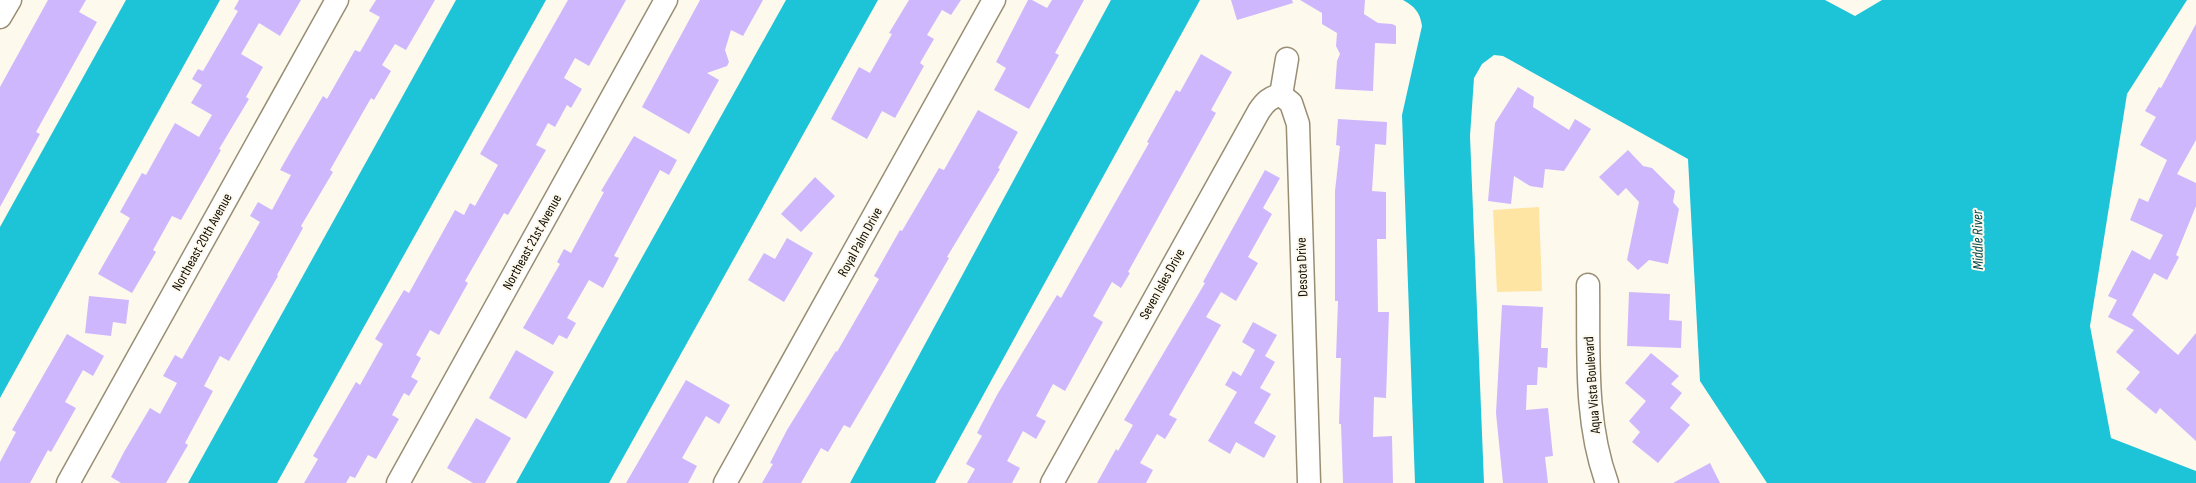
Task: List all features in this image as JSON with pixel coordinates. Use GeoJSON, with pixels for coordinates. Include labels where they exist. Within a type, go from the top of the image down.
{"type":"FeatureCollection","features":[{"type":"Feature","properties":{"kind":"street"},"geometry":{"type":"LineString","coordinates":[[0,18],[10,0]]}},
{"type":"Feature","properties":{"kind":"street","name":"Northeast 20th Avenue"},"geometry":{"type":"LineString","coordinates":[[68,483],[337,0]]}},
{"type":"Feature","properties":{"kind":"street","name":"Northeast 21st Avenue"},"geometry":{"type":"LineString","coordinates":[[398,483],[666,0]]}},
{"type":"Feature","properties":{"kind":"street","name":"Royal Palm Drive"},"geometry":{"type":"LineString","coordinates":[[725,483],[994,0]]}},
{"type":"Feature","properties":{"kind":"street"},"geometry":{"type":"LineString","coordinates":[[1281,96],[1287,58]]}},
{"type":"Feature","properties":{"kind":"street","name":"Desota Drive"},"geometry":{"type":"LineString","coordinates":[[1281,96],[1291,103],[1298,124],[1306,478]]}},
{"type":"Feature","properties":{"kind":"street","name":"Seven Isles Drive"},"geometry":{"type":"LineString","coordinates":[[1052,483],[1258,111],[1264,102],[1273,97],[1281,96]]}},
{"type":"Feature","properties":{"kind":"street","name":"Aqua Vista Boulevard"},"geometry":{"type":"LineString","coordinates":[[1588,285],[1591,411],[1598,452],[1607,483]]}},
{"type":"Feature","properties":{"kind":"shaded area"},"geometry":{"type":"Polygon","coordinates":[[[1539,207],[1542,291],[1497,292],[1493,210],[1539,207]]]}},
{"type":"Feature","properties":{"kind":"water"},"geometry":{"type":"Polygon","coordinates":[[[126,0],[220,0],[0,398],[0,227],[126,0]]]}},
{"type":"Feature","properties":{"kind":"water"},"geometry":{"type":"Polygon","coordinates":[[[456,0],[546,0],[277,483],[188,483],[456,0]]]}},
{"type":"Feature","properties":{"kind":"water"},"geometry":{"type":"Polygon","coordinates":[[[786,0],[878,0],[609,483],[516,483],[786,0]]]}},
{"type":"Feature","properties":{"kind":"water"},"geometry":{"type":"Polygon","coordinates":[[[1111,0],[1200,0],[935,483],[850,483],[1111,0]]]}},
{"type":"Feature","properties":{"kind":"water","name":"Middle River"},"geometry":{"type":"Polygon","coordinates":[[[1403,0],[1825,0],[1855,16],[1882,0],[2187,0],[2127,94],[2090,326],[2111,438],[2196,471],[2196,483],[1767,483],[1700,381],[1688,159],[1503,56],[1494,55],[1482,64],[1474,78],[1470,136],[1484,483],[1415,483],[1402,115],[1422,26],[1416,10],[1403,0]]]}},
{"type":"Feature","properties":{"kind":"building"},"geometry":{"type":"Polygon","coordinates":[[[48,0],[86,0],[79,12],[97,22],[36,132],[40,134],[0,207],[0,87],[48,0]]]}},
{"type":"Feature","properties":{"kind":"building"},"geometry":{"type":"Polygon","coordinates":[[[239,0],[301,0],[280,36],[259,23],[241,54],[263,67],[246,97],[249,99],[219,149],[221,150],[181,220],[172,216],[153,250],[156,252],[132,293],[98,274],[130,218],[120,212],[142,173],[146,175],[175,123],[199,137],[212,115],[191,103],[202,85],[192,79],[198,69],[203,71],[238,11],[234,9],[239,0]]]}},
{"type":"Feature","properties":{"kind":"building"},"geometry":{"type":"Polygon","coordinates":[[[376,0],[435,0],[406,50],[395,44],[382,65],[391,71],[374,100],[371,98],[330,170],[333,172],[301,226],[303,228],[278,276],[229,361],[220,356],[204,386],[213,391],[185,443],[188,445],[166,483],[121,483],[111,477],[124,452],[150,408],[160,414],[177,383],[163,376],[175,355],[182,359],[260,222],[250,216],[258,202],[272,210],[291,175],[280,170],[323,96],[327,99],[355,50],[360,52],[380,17],[369,11],[376,0]]]}},
{"type":"Feature","properties":{"kind":"building"},"geometry":{"type":"Polygon","coordinates":[[[568,0],[626,0],[589,66],[575,58],[564,78],[582,89],[571,108],[567,105],[555,127],[548,123],[536,145],[546,150],[508,215],[504,213],[465,281],[468,283],[439,335],[430,330],[416,355],[421,358],[411,377],[418,381],[409,396],[404,393],[392,415],[399,419],[376,459],[368,455],[355,478],[350,476],[346,483],[304,483],[318,459],[313,456],[356,382],[360,385],[383,344],[375,339],[404,290],[409,293],[455,210],[464,215],[470,203],[475,206],[498,165],[480,154],[568,0]]]}},
{"type":"Feature","properties":{"kind":"building"},"geometry":{"type":"Polygon","coordinates":[[[700,0],[763,0],[743,36],[731,30],[725,50],[729,62],[727,66],[707,73],[719,80],[689,134],[642,107],[700,0]]]}},
{"type":"Feature","properties":{"kind":"building"},"geometry":{"type":"Polygon","coordinates":[[[909,0],[961,0],[951,15],[942,10],[927,35],[934,39],[920,63],[924,66],[895,118],[882,111],[867,139],[831,119],[859,67],[870,73],[892,34],[889,33],[909,0]]]}},
{"type":"Feature","properties":{"kind":"building"},"geometry":{"type":"Polygon","coordinates":[[[1028,0],[1032,0],[1047,8],[1052,0],[1084,0],[1055,53],[1059,55],[1029,109],[994,90],[1006,68],[996,62],[1028,0]]]}},
{"type":"Feature","properties":{"kind":"building"},"geometry":{"type":"Polygon","coordinates":[[[1231,0],[1292,0],[1293,3],[1237,20],[1231,0]]]}},
{"type":"Feature","properties":{"kind":"building"},"geometry":{"type":"Polygon","coordinates":[[[1300,0],[1365,0],[1364,14],[1378,23],[1396,26],[1396,44],[1375,43],[1373,91],[1335,89],[1337,61],[1340,54],[1336,46],[1337,33],[1322,24],[1322,13],[1300,0]]]}},
{"type":"Feature","properties":{"kind":"building"},"geometry":{"type":"Polygon","coordinates":[[[2196,24],[2196,140],[2177,174],[2196,183],[2196,206],[2176,255],[2179,257],[2167,280],[2154,273],[2132,315],[2178,355],[2196,333],[2196,441],[2160,408],[2156,414],[2126,389],[2140,372],[2116,352],[2134,330],[2108,317],[2117,300],[2108,296],[2132,250],[2150,260],[2163,235],[2130,220],[2139,198],[2148,202],[2167,160],[2140,145],[2156,117],[2145,111],[2159,87],[2161,88],[2196,24]]]}},
{"type":"Feature","properties":{"kind":"building"},"geometry":{"type":"Polygon","coordinates":[[[1201,54],[1232,72],[1211,110],[1216,113],[1128,272],[1130,273],[1121,288],[1112,282],[1093,316],[1103,322],[1065,391],[1053,384],[1036,416],[1046,421],[1036,439],[1023,431],[1007,461],[1020,468],[1012,483],[967,483],[975,469],[966,464],[982,436],[977,433],[997,395],[1057,295],[1061,298],[1149,143],[1147,142],[1176,90],[1180,92],[1201,54]]]}},
{"type":"Feature","properties":{"kind":"building"},"geometry":{"type":"Polygon","coordinates":[[[1518,87],[1534,97],[1533,107],[1569,130],[1575,119],[1591,129],[1564,171],[1545,169],[1543,188],[1530,186],[1514,176],[1511,204],[1488,201],[1495,123],[1518,87]]]}},
{"type":"Feature","properties":{"kind":"building"},"geometry":{"type":"Polygon","coordinates":[[[978,110],[1018,132],[998,168],[1000,169],[947,257],[949,258],[886,367],[850,428],[844,425],[828,452],[821,448],[801,483],[762,483],[773,464],[770,463],[787,430],[837,352],[879,279],[874,276],[900,230],[902,231],[939,168],[944,170],[978,110]]]}},
{"type":"Feature","properties":{"kind":"building"},"geometry":{"type":"Polygon","coordinates":[[[1338,119],[1387,122],[1386,145],[1375,144],[1372,191],[1386,192],[1386,239],[1377,239],[1378,312],[1389,312],[1386,398],[1374,397],[1373,437],[1392,436],[1393,483],[1343,483],[1341,424],[1339,424],[1341,358],[1336,358],[1338,301],[1335,301],[1335,191],[1340,146],[1336,145],[1338,119]]]}},
{"type":"Feature","properties":{"kind":"building"},"geometry":{"type":"Polygon","coordinates":[[[634,136],[677,160],[669,175],[660,170],[614,256],[619,258],[603,288],[589,280],[567,318],[576,323],[567,339],[559,335],[553,345],[523,328],[560,264],[557,262],[564,249],[571,253],[604,192],[601,191],[634,136]]]}},
{"type":"Feature","properties":{"kind":"building"},"geometry":{"type":"Polygon","coordinates":[[[1628,150],[1643,166],[1652,168],[1675,191],[1673,202],[1679,209],[1668,264],[1649,260],[1638,270],[1627,260],[1639,202],[1626,188],[1618,196],[1599,177],[1628,150]]]}},
{"type":"Feature","properties":{"kind":"building"},"geometry":{"type":"Polygon","coordinates":[[[1265,170],[1280,178],[1263,208],[1272,214],[1248,257],[1258,263],[1236,301],[1221,292],[1206,317],[1221,325],[1169,415],[1177,419],[1165,439],[1157,434],[1140,463],[1153,470],[1146,483],[1097,483],[1116,449],[1118,451],[1133,425],[1124,420],[1205,283],[1203,282],[1265,170]]]}},
{"type":"Feature","properties":{"kind":"building"},"geometry":{"type":"Polygon","coordinates":[[[815,177],[835,196],[801,232],[781,214],[815,177]]]}},
{"type":"Feature","properties":{"kind":"building"},"geometry":{"type":"Polygon","coordinates":[[[787,238],[813,253],[784,302],[748,280],[764,253],[775,259],[787,238]]]}},
{"type":"Feature","properties":{"kind":"building"},"geometry":{"type":"Polygon","coordinates":[[[1629,292],[1670,294],[1669,320],[1682,321],[1681,348],[1627,346],[1629,292]]]}},
{"type":"Feature","properties":{"kind":"building"},"geometry":{"type":"Polygon","coordinates":[[[89,296],[129,300],[126,324],[113,322],[111,336],[85,333],[89,296]]]}},
{"type":"Feature","properties":{"kind":"building"},"geometry":{"type":"Polygon","coordinates":[[[1502,305],[1543,307],[1541,348],[1548,348],[1547,368],[1538,367],[1537,385],[1527,385],[1526,410],[1548,408],[1553,456],[1545,457],[1548,483],[1503,483],[1496,413],[1502,305]]]}},
{"type":"Feature","properties":{"kind":"building"},"geometry":{"type":"Polygon","coordinates":[[[1253,322],[1277,335],[1265,356],[1275,362],[1260,388],[1271,394],[1254,423],[1276,436],[1264,458],[1236,442],[1230,454],[1208,441],[1237,392],[1225,385],[1233,371],[1241,376],[1255,350],[1242,342],[1253,322]]]}},
{"type":"Feature","properties":{"kind":"building"},"geometry":{"type":"Polygon","coordinates":[[[67,334],[104,356],[93,376],[83,370],[65,402],[76,408],[51,452],[48,450],[30,483],[0,483],[0,462],[16,432],[12,430],[67,334]]]}},
{"type":"Feature","properties":{"kind":"building"},"geometry":{"type":"Polygon","coordinates":[[[516,350],[554,372],[526,419],[489,398],[516,350]]]}},
{"type":"Feature","properties":{"kind":"building"},"geometry":{"type":"Polygon","coordinates":[[[1651,353],[1679,376],[1671,384],[1682,393],[1670,408],[1690,425],[1658,463],[1632,442],[1640,432],[1629,421],[1646,401],[1625,383],[1651,353]]]}},
{"type":"Feature","properties":{"kind":"building"},"geometry":{"type":"Polygon","coordinates":[[[686,380],[730,405],[719,424],[706,416],[682,458],[697,466],[688,483],[626,483],[686,380]]]}},
{"type":"Feature","properties":{"kind":"building"},"geometry":{"type":"Polygon","coordinates":[[[476,418],[511,438],[485,483],[473,483],[447,468],[476,418]]]}},
{"type":"Feature","properties":{"kind":"building"},"geometry":{"type":"Polygon","coordinates":[[[1710,463],[1720,483],[1673,483],[1710,463]]]}}]}
